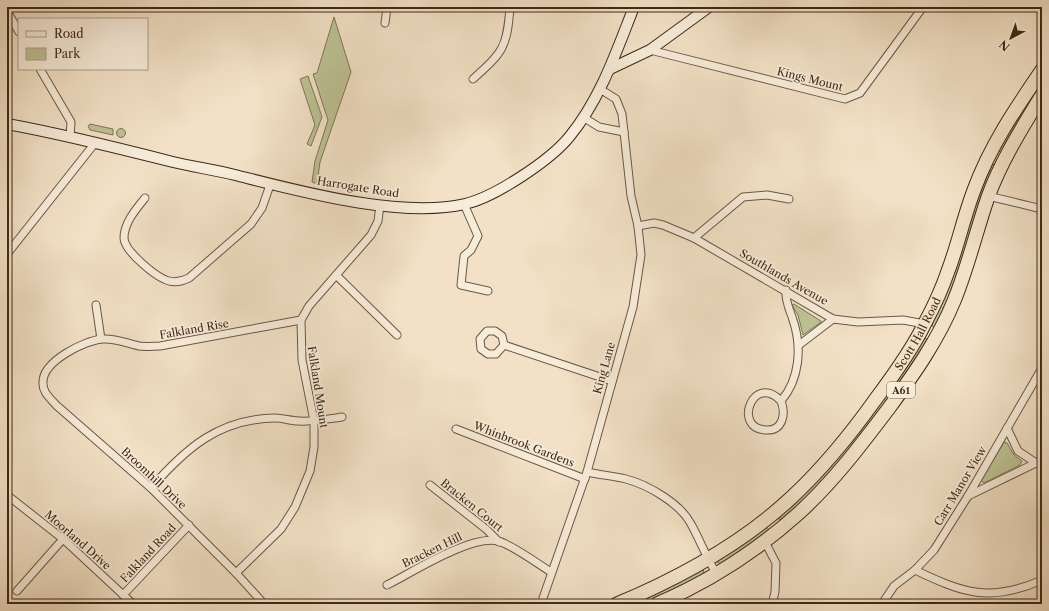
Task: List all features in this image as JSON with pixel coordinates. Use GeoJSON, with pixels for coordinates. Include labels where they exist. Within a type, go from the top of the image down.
{"type":"FeatureCollection","features":[{"type":"Feature","properties":{"kind":"highway","name":"Scott Hall Road"},"geometry":{"type":"LineString","coordinates":[[617,604],[636,596],[707,559],[754,528],[791,498],[823,466],[854,428],[889,381],[925,324],[948,272],[974,190],[987,159],[1006,124],[1042,70]]}},
{"type":"Feature","properties":{"kind":"highway","name":"Scott Hall Road"},"geometry":{"type":"LineString","coordinates":[[657,604],[716,573],[764,540],[799,512],[834,476],[874,428],[935,340],[965,274],[988,196],[1020,132],[1042,95]]}},
{"type":"Feature","properties":{"kind":"street"},"geometry":{"type":"LineString","coordinates":[[385,23],[387,7]]}},
{"type":"Feature","properties":{"kind":"street"},"geometry":{"type":"LineString","coordinates":[[473,79],[497,57],[505,42],[508,31],[510,7]]}},
{"type":"Feature","properties":{"kind":"street"},"geometry":{"type":"LineString","coordinates":[[627,7],[630,17]]}},
{"type":"Feature","properties":{"kind":"street","name":"Harrogate Road"},"geometry":{"type":"LineString","coordinates":[[7,124],[70,137],[270,185],[380,205],[432,208],[464,204],[484,198],[513,182],[561,146],[569,137],[583,117],[610,70],[634,7]]}},
{"type":"Feature","properties":{"kind":"street"},"geometry":{"type":"LineString","coordinates":[[610,70],[650,50],[709,7]]}},
{"type":"Feature","properties":{"kind":"street","name":"Kings Mount"},"geometry":{"type":"LineString","coordinates":[[650,50],[845,99],[860,93],[923,7]]}},
{"type":"Feature","properties":{"kind":"street"},"geometry":{"type":"LineString","coordinates":[[7,11],[18,30]]}},
{"type":"Feature","properties":{"kind":"street"},"geometry":{"type":"LineString","coordinates":[[41,70],[71,122],[70,137]]}},
{"type":"Feature","properties":{"kind":"street","name":"King Lane"},"geometry":{"type":"LineString","coordinates":[[542,604],[551,572],[586,476],[633,307],[641,255],[638,226],[631,196],[622,114],[616,99],[600,89]]}},
{"type":"Feature","properties":{"kind":"street"},"geometry":{"type":"LineString","coordinates":[[583,117],[599,127],[624,132]]}},
{"type":"Feature","properties":{"kind":"street"},"geometry":{"type":"LineString","coordinates":[[7,254],[95,143]]}},
{"type":"Feature","properties":{"kind":"street"},"geometry":{"type":"LineString","coordinates":[[145,198],[131,217],[124,232],[124,240],[127,248],[158,277],[169,281],[180,282],[190,278],[251,224],[262,208],[270,185]]}},
{"type":"Feature","properties":{"kind":"street"},"geometry":{"type":"LineString","coordinates":[[694,238],[743,197],[767,195],[789,199]]}},
{"type":"Feature","properties":{"kind":"street"},"geometry":{"type":"LineString","coordinates":[[988,196],[1042,209]]}},
{"type":"Feature","properties":{"kind":"street"},"geometry":{"type":"LineString","coordinates":[[464,204],[478,236],[471,250],[464,256],[461,285],[488,291]]}},
{"type":"Feature","properties":{"kind":"street","name":"Falkland Mount"},"geometry":{"type":"LineString","coordinates":[[236,574],[281,528],[295,507],[310,471],[314,447],[314,421],[302,360],[300,342],[301,320],[309,306],[376,227],[380,205]]}},
{"type":"Feature","properties":{"kind":"street","name":"Southlands Avenue"},"geometry":{"type":"LineString","coordinates":[[638,226],[654,224],[663,225],[694,238],[833,318],[858,322],[903,320],[925,324]]}},
{"type":"Feature","properties":{"kind":"street"},"geometry":{"type":"LineString","coordinates":[[336,274],[397,335]]}},
{"type":"Feature","properties":{"kind":"street"},"geometry":{"type":"LineString","coordinates":[[781,401],[792,386],[799,345],[794,321],[785,299],[786,290]]}},
{"type":"Feature","properties":{"kind":"street"},"geometry":{"type":"LineString","coordinates":[[96,305],[101,339]]}},
{"type":"Feature","properties":{"kind":"street"},"geometry":{"type":"LineString","coordinates":[[799,345],[833,318]]}},
{"type":"Feature","properties":{"kind":"street","name":"Falkland Rise"},"geometry":{"type":"LineString","coordinates":[[50,366],[72,349],[101,339],[118,340],[140,346],[160,346],[301,320]]}},
{"type":"Feature","properties":{"kind":"street"},"geometry":{"type":"LineString","coordinates":[[504,345],[612,381]]}},
{"type":"Feature","properties":{"kind":"street","name":"Broomhill Drive"},"geometry":{"type":"LineString","coordinates":[[50,366],[42,382],[46,394],[56,405],[151,488],[189,525],[264,604]]}},
{"type":"Feature","properties":{"kind":"street","name":"Carr Manor View"},"geometry":{"type":"LineString","coordinates":[[882,604],[894,586],[915,570],[934,550],[968,496],[1042,368]]}},
{"type":"Feature","properties":{"kind":"street"},"geometry":{"type":"LineString","coordinates":[[767,393],[777,396],[781,401],[785,410],[784,416],[776,428],[763,430],[755,426],[750,421],[748,410],[753,398],[767,393]]}},
{"type":"Feature","properties":{"kind":"street"},"geometry":{"type":"LineString","coordinates":[[151,488],[174,462],[193,445],[231,425],[276,418],[314,421],[342,417]]}},
{"type":"Feature","properties":{"kind":"street"},"geometry":{"type":"LineString","coordinates":[[1007,428],[1018,451],[1039,462]]}},
{"type":"Feature","properties":{"kind":"street","name":"Whinbrook Gardens"},"geometry":{"type":"LineString","coordinates":[[456,429],[586,476],[627,479],[665,497],[679,508],[691,522],[707,559],[716,573]]}},
{"type":"Feature","properties":{"kind":"street"},"geometry":{"type":"LineString","coordinates":[[968,496],[1039,462]]}},
{"type":"Feature","properties":{"kind":"street","name":"Bracken Court"},"geometry":{"type":"LineString","coordinates":[[430,485],[486,529],[499,542]]}},
{"type":"Feature","properties":{"kind":"street","name":"Moorland Drive"},"geometry":{"type":"LineString","coordinates":[[7,495],[64,539],[133,604]]}},
{"type":"Feature","properties":{"kind":"street","name":"Falkland Road"},"geometry":{"type":"LineString","coordinates":[[123,595],[189,525]]}},
{"type":"Feature","properties":{"kind":"street"},"geometry":{"type":"LineString","coordinates":[[17,591],[64,539]]}},
{"type":"Feature","properties":{"kind":"street","name":"Bracken Hill"},"geometry":{"type":"LineString","coordinates":[[387,585],[456,550],[486,540],[499,542],[551,572]]}},
{"type":"Feature","properties":{"kind":"street"},"geometry":{"type":"LineString","coordinates":[[764,540],[776,563],[775,592],[772,604]]}},
{"type":"Feature","properties":{"kind":"street"},"geometry":{"type":"LineString","coordinates":[[915,570],[951,587],[990,594],[1008,592],[1042,580]]}},
{"type":"Feature","properties":{"kind":"green space"},"geometry":{"type":"Polygon","coordinates":[[[334,17],[351,72],[320,162],[317,184],[312,182],[315,161],[328,120],[313,74],[317,73],[334,17]]]}},
{"type":"Feature","properties":{"kind":"green space"},"geometry":{"type":"Polygon","coordinates":[[[308,76],[322,117],[311,146],[307,144],[315,125],[300,79],[308,76]]]}},
{"type":"Feature","properties":{"kind":"green space"},"geometry":{"type":"Polygon","coordinates":[[[1042,79],[1042,89],[1002,153],[1000,152],[999,149],[1042,79]]]}},
{"type":"Feature","properties":{"kind":"green space"},"geometry":{"type":"Polygon","coordinates":[[[90,124],[113,129],[113,135],[90,130],[88,126],[90,124]]]}},
{"type":"Feature","properties":{"kind":"green space"},"geometry":{"type":"Polygon","coordinates":[[[121,128],[126,133],[121,138],[116,133],[121,128]]]}},
{"type":"Feature","properties":{"kind":"green space"},"geometry":{"type":"Polygon","coordinates":[[[992,165],[996,165],[951,297],[935,327],[933,327],[932,324],[948,284],[976,204],[992,165]]]}},
{"type":"Feature","properties":{"kind":"green space"},"geometry":{"type":"Polygon","coordinates":[[[794,304],[821,322],[803,335],[798,315],[792,305],[794,304]]]}},
{"type":"Feature","properties":{"kind":"green space"},"geometry":{"type":"Polygon","coordinates":[[[924,338],[928,339],[903,379],[877,418],[858,442],[802,501],[783,519],[778,519],[827,469],[864,427],[924,338]]]}},
{"type":"Feature","properties":{"kind":"green space"},"geometry":{"type":"Polygon","coordinates":[[[1004,442],[1007,443],[1014,455],[1022,461],[1020,465],[984,483],[981,480],[1004,442]]]}},
{"type":"Feature","properties":{"kind":"green space"},"geometry":{"type":"Polygon","coordinates":[[[766,526],[769,530],[721,564],[717,562],[717,560],[766,526]]]}},
{"type":"Feature","properties":{"kind":"green space"},"geometry":{"type":"Polygon","coordinates":[[[702,569],[704,571],[703,574],[668,594],[649,601],[630,604],[702,569]]]}}]}
